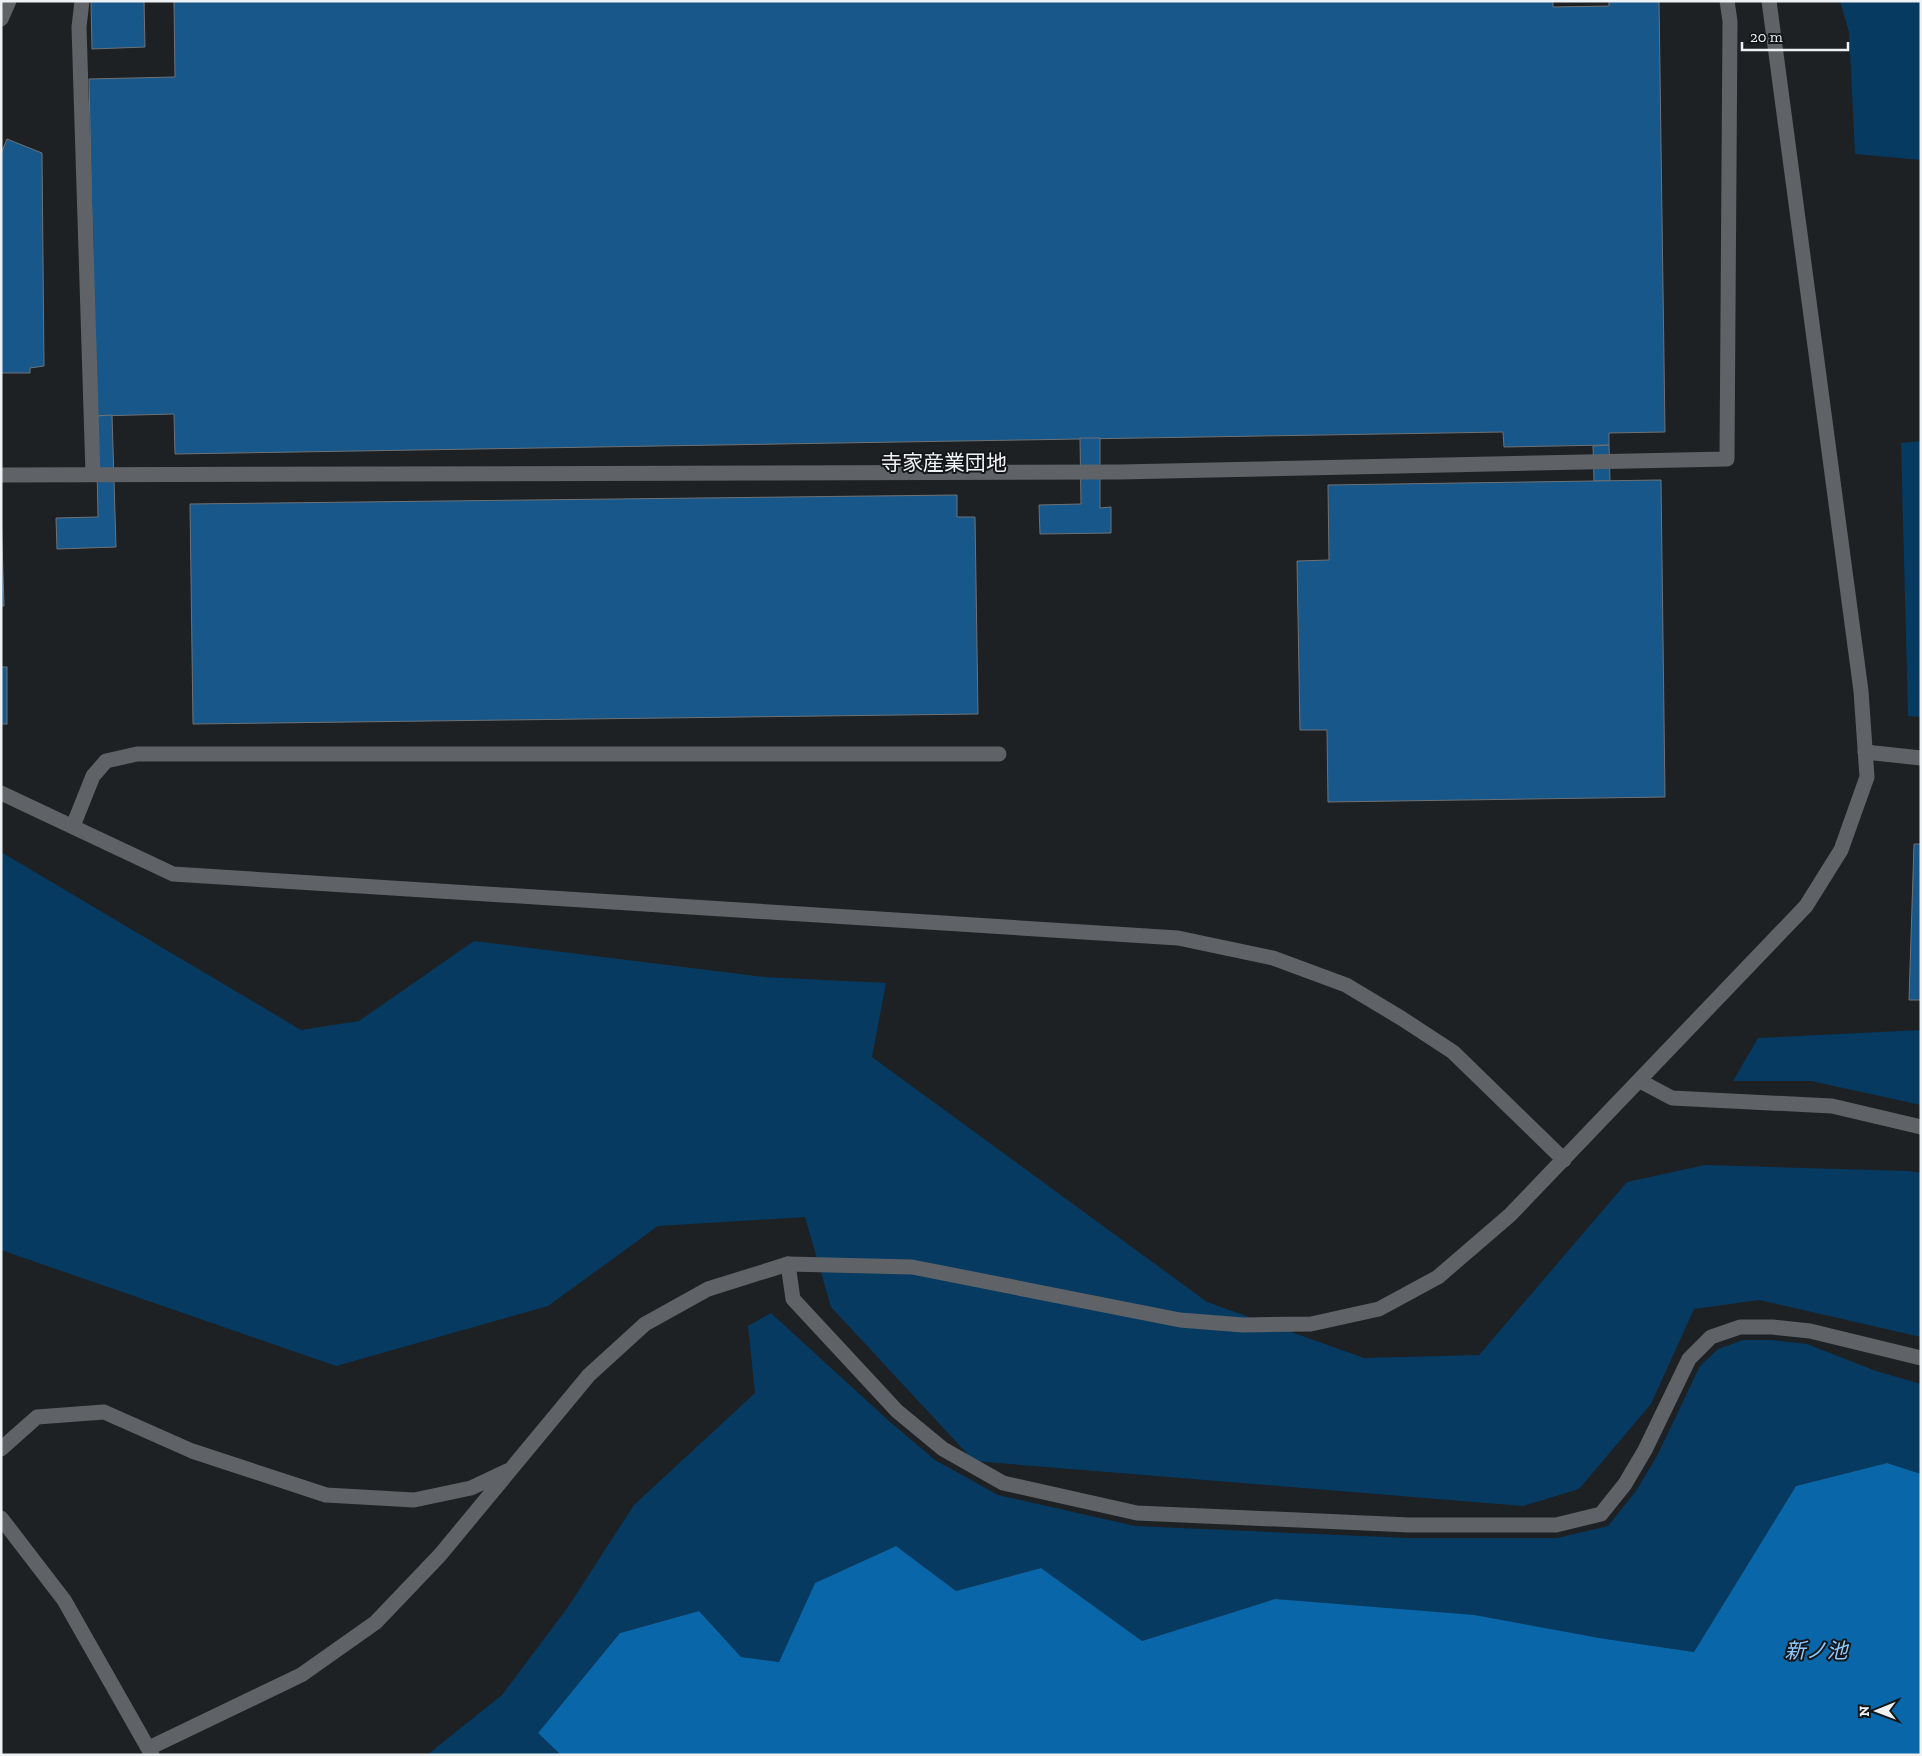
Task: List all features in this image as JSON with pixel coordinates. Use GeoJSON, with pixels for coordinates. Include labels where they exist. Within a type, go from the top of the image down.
{"type":"FeatureCollection","features":[{"type":"Feature","properties":{"kind":"street"},"geometry":{"type":"LineString","coordinates":[[1,19],[9,1]]}},
{"type":"Feature","properties":{"kind":"street"},"geometry":{"type":"LineString","coordinates":[[82,1],[78,27],[93,474]]}},
{"type":"Feature","properties":{"kind":"street"},"geometry":{"type":"LineString","coordinates":[[1,475],[1120,472],[1726,459],[1730,31],[1727,1]]}},
{"type":"Feature","properties":{"kind":"street"},"geometry":{"type":"LineString","coordinates":[[1,1518],[64,1600],[150,1751],[301,1675],[376,1622],[440,1555],[589,1375],[645,1324],[708,1290],[788,1264],[912,1267],[1180,1320],[1243,1325],[1311,1324],[1379,1309],[1438,1277],[1510,1215],[1806,906],[1841,850],[1866,778],[1862,691],[1769,1]]}},
{"type":"Feature","properties":{"kind":"street"},"geometry":{"type":"LineString","coordinates":[[1865,752],[1921,758]]}},
{"type":"Feature","properties":{"kind":"street"},"geometry":{"type":"LineString","coordinates":[[73,826],[93,776],[106,761],[137,754],[999,754]]}},
{"type":"Feature","properties":{"kind":"street"},"geometry":{"type":"LineString","coordinates":[[1,793],[173,874],[1178,938],[1272,958],[1346,985],[1453,1052],[1564,1160]]}},
{"type":"Feature","properties":{"kind":"street"},"geometry":{"type":"LineString","coordinates":[[1640,1081],[1672,1098],[1832,1106],[1921,1127]]}},
{"type":"Feature","properties":{"kind":"street"},"geometry":{"type":"LineString","coordinates":[[788,1264],[793,1299],[897,1411],[943,1448],[1004,1483],[1137,1513],[1409,1525],[1556,1525],[1600,1514],[1613,1499],[1625,1484],[1645,1450],[1689,1359],[1711,1337],[1740,1327],[1772,1327],[1810,1331],[1921,1358]]}},
{"type":"Feature","properties":{"kind":"street"},"geometry":{"type":"LineString","coordinates":[[1,1449],[37,1417],[104,1412],[192,1451],[326,1495],[414,1500],[471,1488],[510,1470]]}},
{"type":"Feature","properties":{"kind":"shaded area"},"geometry":{"type":"Polygon","coordinates":[[[1840,1],[1921,1],[1921,160],[1855,154],[1849,32],[1840,1]]]}},
{"type":"Feature","properties":{"kind":"shaded area"},"geometry":{"type":"Polygon","coordinates":[[[1921,441],[1921,717],[1908,716],[1901,443],[1921,441]]]}},
{"type":"Feature","properties":{"kind":"shaded area"},"geometry":{"type":"Polygon","coordinates":[[[1,852],[301,1030],[359,1021],[474,941],[765,977],[886,983],[872,1057],[1207,1302],[1364,1358],[1479,1355],[1627,1182],[1705,1165],[1909,1171],[1921,1173],[1921,1337],[1759,1300],[1694,1309],[1651,1404],[1579,1489],[1523,1506],[974,1461],[831,1307],[805,1217],[658,1226],[548,1306],[336,1366],[1,1250],[1,852]]]}},
{"type":"Feature","properties":{"kind":"shaded area"},"geometry":{"type":"Polygon","coordinates":[[[1921,1030],[1921,1105],[1811,1081],[1733,1081],[1758,1038],[1921,1030]]]}},
{"type":"Feature","properties":{"kind":"shaded area"},"geometry":{"type":"Polygon","coordinates":[[[771,1313],[889,1421],[935,1460],[998,1495],[1135,1526],[1409,1538],[1557,1538],[1608,1526],[1636,1491],[1657,1456],[1700,1366],[1718,1349],[1743,1340],[1771,1340],[1807,1344],[1876,1371],[1921,1384],[1921,1474],[1887,1463],[1796,1486],[1694,1652],[1599,1638],[1276,1599],[1142,1641],[1041,1568],[956,1591],[896,1546],[815,1583],[779,1662],[741,1657],[699,1611],[620,1633],[538,1733],[561,1755],[427,1755],[502,1695],[568,1607],[634,1505],[755,1393],[748,1326],[771,1313]]]}},
{"type":"Feature","properties":{"kind":"water","name":"新ノ池"},"geometry":{"type":"Polygon","coordinates":[[[1887,1463],[1921,1474],[1921,1755],[561,1755],[538,1733],[620,1633],[699,1611],[741,1657],[779,1662],[815,1583],[896,1546],[956,1591],[1041,1568],[1142,1641],[1275,1599],[1474,1615],[1599,1638],[1694,1652],[1796,1486],[1887,1463]]]}},
{"type":"Feature","properties":{"kind":"building"},"geometry":{"type":"Polygon","coordinates":[[[91,1],[144,1],[145,47],[92,49],[91,1]]]}},
{"type":"Feature","properties":{"kind":"building"},"geometry":{"type":"Polygon","coordinates":[[[174,1],[1553,1],[1553,7],[1609,6],[1609,1],[1659,1],[1665,432],[1609,433],[1609,445],[1504,447],[1503,432],[175,454],[174,414],[96,416],[89,79],[175,77],[174,1]]]}},
{"type":"Feature","properties":{"kind":"building"},"geometry":{"type":"Polygon","coordinates":[[[7,139],[42,153],[44,366],[30,368],[30,373],[1,373],[1,154],[7,139]]]}},
{"type":"Feature","properties":{"kind":"building"},"geometry":{"type":"Polygon","coordinates":[[[112,415],[116,547],[57,549],[56,518],[98,517],[96,416],[112,415]]]}},
{"type":"Feature","properties":{"kind":"building"},"geometry":{"type":"Polygon","coordinates":[[[1080,438],[1100,438],[1100,508],[1111,507],[1111,533],[1040,534],[1039,505],[1081,504],[1080,438]]]}},
{"type":"Feature","properties":{"kind":"building"},"geometry":{"type":"Polygon","coordinates":[[[1609,445],[1610,481],[1594,481],[1593,446],[1609,445]]]}},
{"type":"Feature","properties":{"kind":"building"},"geometry":{"type":"Polygon","coordinates":[[[1661,480],[1665,797],[1328,802],[1327,730],[1300,730],[1297,561],[1329,560],[1328,485],[1661,480]]]}},
{"type":"Feature","properties":{"kind":"building"},"geometry":{"type":"Polygon","coordinates":[[[957,495],[957,517],[975,517],[978,714],[193,724],[190,504],[957,495]]]}},
{"type":"Feature","properties":{"kind":"building"},"geometry":{"type":"Polygon","coordinates":[[[1,509],[4,606],[1,606],[1,509]]]}},
{"type":"Feature","properties":{"kind":"building"},"geometry":{"type":"Polygon","coordinates":[[[1,667],[7,667],[7,724],[1,724],[1,667]]]}},
{"type":"Feature","properties":{"kind":"building"},"geometry":{"type":"Polygon","coordinates":[[[1914,844],[1921,844],[1921,1000],[1909,1000],[1914,844]]]}},
{"type":"Feature","properties":{"kind":"district","name":"寺家産業団地"},"geometry":{"type":"Point","coordinates":[944,462]}}]}
